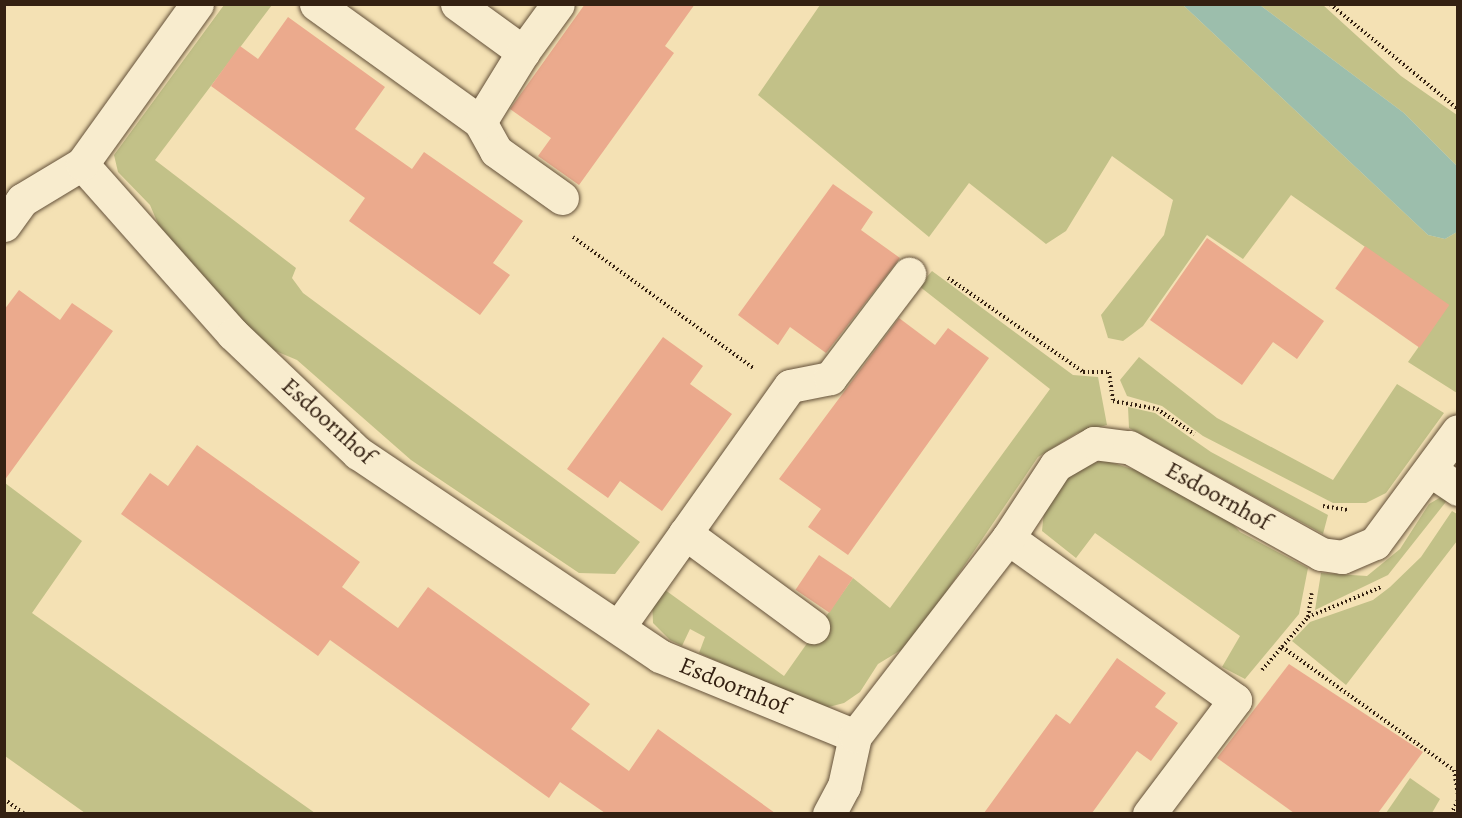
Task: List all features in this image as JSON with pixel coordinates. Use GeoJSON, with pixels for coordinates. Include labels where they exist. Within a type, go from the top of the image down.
{"type":"FeatureCollection","features":[{"type":"Feature","properties":{"kind":"street"},"geometry":{"type":"LineString","coordinates":[[10,204],[82,164],[197,4]]}},
{"type":"Feature","properties":{"kind":"street"},"geometry":{"type":"LineString","coordinates":[[315,4],[480,122],[496,151],[562,198]]}},
{"type":"Feature","properties":{"kind":"street"},"geometry":{"type":"LineString","coordinates":[[457,4],[523,52]]}},
{"type":"Feature","properties":{"kind":"street"},"geometry":{"type":"LineString","coordinates":[[480,122],[523,52],[558,4]]}},
{"type":"Feature","properties":{"kind":"street","name":"Esdoornhof"},"geometry":{"type":"LineString","coordinates":[[82,164],[233,334],[358,453],[621,625],[660,656],[855,735]]}},
{"type":"Feature","properties":{"kind":"street"},"geometry":{"type":"LineString","coordinates":[[621,625],[790,386],[830,378],[909,274]]}},
{"type":"Feature","properties":{"kind":"street","name":"Esdoornhof"},"geometry":{"type":"LineString","coordinates":[[829,813],[844,786],[855,735],[1008,538],[1056,465],[1094,443],[1129,447],[1321,554],[1359,553],[1375,543],[1406,504],[1458,430]]}},
{"type":"Feature","properties":{"kind":"street"},"geometry":{"type":"LineString","coordinates":[[1430,470],[1458,489]]}},
{"type":"Feature","properties":{"kind":"street"},"geometry":{"type":"LineString","coordinates":[[686,533],[813,627]]}},
{"type":"Feature","properties":{"kind":"street"},"geometry":{"type":"LineString","coordinates":[[1008,538],[1235,700],[1149,813]]}},
{"type":"Feature","properties":{"kind":"path"},"geometry":{"type":"LineString","coordinates":[[1330,4],[1458,109]]}},
{"type":"Feature","properties":{"kind":"path"},"geometry":{"type":"LineString","coordinates":[[562,198],[546,217],[764,376],[790,386]]}},
{"type":"Feature","properties":{"kind":"path"},"geometry":{"type":"LineString","coordinates":[[909,274],[934,268],[1083,372],[1109,372],[1119,446]]}},
{"type":"Feature","properties":{"kind":"path"},"geometry":{"type":"LineString","coordinates":[[1113,401],[1157,409],[1199,438]]}},
{"type":"Feature","properties":{"kind":"path"},"geometry":{"type":"LineString","coordinates":[[1316,502],[1349,510],[1384,501],[1406,504]]}},
{"type":"Feature","properties":{"kind":"path"},"geometry":{"type":"LineString","coordinates":[[1235,700],[1282,647],[1454,770],[1458,795]]}},
{"type":"Feature","properties":{"kind":"path"},"geometry":{"type":"LineString","coordinates":[[4,799],[25,813]]}},
{"type":"Feature","properties":{"kind":"path"},"geometry":{"type":"LineString","coordinates":[[1451,813],[1458,800]]}},
{"type":"Feature","properties":{"kind":"shaded area"},"geometry":{"type":"Polygon","coordinates":[[[224,5],[272,5],[155,160],[296,268],[292,278],[303,293],[640,542],[615,574],[579,573],[411,460],[297,360],[259,344],[165,240],[150,205],[118,172],[114,155],[224,5]]]}},
{"type":"Feature","properties":{"kind":"shaded area"},"geometry":{"type":"Polygon","coordinates":[[[820,5],[1183,5],[1428,235],[1445,239],[1457,232],[1457,393],[1408,362],[1448,305],[1291,195],[1243,259],[1207,235],[1143,326],[1123,341],[1108,338],[1101,315],[1164,235],[1173,200],[1112,156],[1066,231],[1046,244],[969,183],[929,237],[758,95],[820,5]]]}},
{"type":"Feature","properties":{"kind":"shaded area"},"geometry":{"type":"Polygon","coordinates":[[[1183,5],[1260,5],[1404,113],[1457,166],[1457,232],[1445,239],[1428,235],[1183,5]]]}},
{"type":"Feature","properties":{"kind":"shaded area"},"geometry":{"type":"Polygon","coordinates":[[[1260,5],[1323,5],[1401,76],[1457,115],[1457,166],[1404,113],[1260,5]]]}},
{"type":"Feature","properties":{"kind":"shaded area"},"geometry":{"type":"Polygon","coordinates":[[[932,271],[1073,375],[1098,377],[1107,425],[1077,433],[1038,457],[911,644],[878,664],[860,692],[844,703],[821,709],[699,653],[705,637],[690,629],[682,646],[670,640],[653,623],[652,599],[661,587],[784,676],[853,578],[890,608],[1050,389],[919,286],[932,271]]]}},
{"type":"Feature","properties":{"kind":"shaded area"},"geometry":{"type":"Polygon","coordinates":[[[1139,357],[1217,418],[1333,480],[1397,384],[1444,413],[1386,493],[1366,503],[1333,503],[1203,436],[1162,406],[1127,396],[1120,380],[1139,357]]]}},
{"type":"Feature","properties":{"kind":"shaded area"},"geometry":{"type":"Polygon","coordinates":[[[1128,407],[1155,413],[1211,452],[1328,515],[1323,534],[1129,428],[1128,407]]]}},
{"type":"Feature","properties":{"kind":"shaded area"},"geometry":{"type":"Polygon","coordinates":[[[1103,460],[1168,480],[1221,510],[1240,532],[1308,568],[1299,614],[1245,679],[1222,667],[1240,636],[1095,533],[1076,558],[1042,531],[1045,502],[1076,469],[1103,460]]]}},
{"type":"Feature","properties":{"kind":"shaded area"},"geometry":{"type":"Polygon","coordinates":[[[5,483],[82,541],[32,613],[315,813],[85,813],[5,756],[5,483]]]}},
{"type":"Feature","properties":{"kind":"shaded area"},"geometry":{"type":"Polygon","coordinates":[[[1441,497],[1449,498],[1388,575],[1315,610],[1321,573],[1367,576],[1400,549],[1429,504],[1441,497]]]}},
{"type":"Feature","properties":{"kind":"shaded area"},"geometry":{"type":"Polygon","coordinates":[[[1452,511],[1457,514],[1457,541],[1346,685],[1292,641],[1310,622],[1373,600],[1390,587],[1421,557],[1452,511]]]}},
{"type":"Feature","properties":{"kind":"shaded area"},"geometry":{"type":"Polygon","coordinates":[[[1410,778],[1440,799],[1432,813],[1386,813],[1410,778]]]}},
{"type":"Feature","properties":{"kind":"building"},"geometry":{"type":"Polygon","coordinates":[[[585,4],[695,4],[665,46],[674,53],[579,185],[538,156],[551,138],[510,109],[585,4]]]}},
{"type":"Feature","properties":{"kind":"building"},"geometry":{"type":"Polygon","coordinates":[[[288,17],[385,87],[355,129],[412,169],[424,152],[523,221],[493,263],[510,275],[480,315],[349,221],[365,198],[211,86],[240,46],[258,59],[288,17]]]}},
{"type":"Feature","properties":{"kind":"building"},"geometry":{"type":"Polygon","coordinates":[[[833,184],[873,212],[861,230],[900,258],[826,353],[790,327],[778,345],[738,315],[833,184]]]}},
{"type":"Feature","properties":{"kind":"building"},"geometry":{"type":"Polygon","coordinates":[[[1207,238],[1324,321],[1297,359],[1273,342],[1242,385],[1150,320],[1207,238]]]}},
{"type":"Feature","properties":{"kind":"building"},"geometry":{"type":"Polygon","coordinates":[[[1365,246],[1449,305],[1420,348],[1335,289],[1365,246]]]}},
{"type":"Feature","properties":{"kind":"building"},"geometry":{"type":"Polygon","coordinates":[[[19,290],[60,320],[72,303],[113,331],[4,481],[4,310],[19,290]]]}},
{"type":"Feature","properties":{"kind":"building"},"geometry":{"type":"Polygon","coordinates":[[[899,318],[935,345],[948,328],[989,358],[848,555],[808,527],[821,509],[779,479],[899,318]]]}},
{"type":"Feature","properties":{"kind":"building"},"geometry":{"type":"Polygon","coordinates":[[[663,337],[703,366],[690,384],[732,414],[662,511],[620,481],[608,498],[567,469],[663,337]]]}},
{"type":"Feature","properties":{"kind":"building"},"geometry":{"type":"Polygon","coordinates":[[[197,445],[360,562],[342,587],[398,628],[428,587],[590,704],[571,729],[629,771],[658,729],[775,813],[605,813],[560,782],[549,798],[330,640],[318,656],[121,514],[150,473],[168,486],[197,445]]]}},
{"type":"Feature","properties":{"kind":"building"},"geometry":{"type":"Polygon","coordinates":[[[819,555],[853,578],[830,613],[796,590],[819,555]]]}},
{"type":"Feature","properties":{"kind":"building"},"geometry":{"type":"Polygon","coordinates":[[[1117,658],[1166,693],[1155,707],[1178,723],[1151,761],[1137,751],[1092,813],[984,813],[1056,714],[1070,724],[1117,658]]]}},
{"type":"Feature","properties":{"kind":"building"},"geometry":{"type":"Polygon","coordinates":[[[1289,664],[1423,752],[1378,813],[1294,813],[1217,758],[1289,664]]]}}]}
